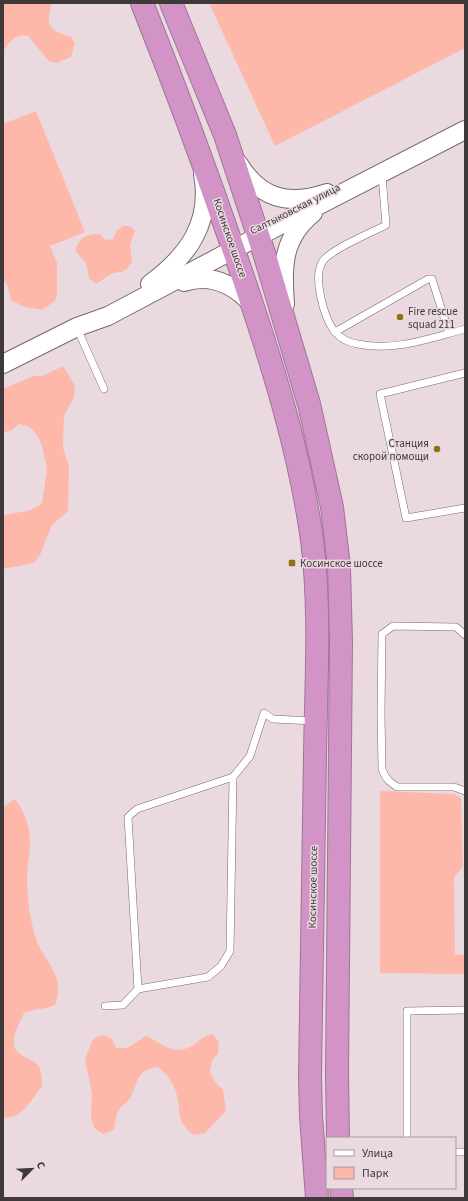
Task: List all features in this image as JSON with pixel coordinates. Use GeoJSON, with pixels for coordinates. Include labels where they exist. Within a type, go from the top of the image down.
{"type":"FeatureCollection","features":[{"type":"Feature","properties":{"kind":"highway","name":"Косинское шоссе"},"geometry":{"type":"LineString","coordinates":[[142,3],[197,144],[252,304],[290,435],[308,514],[313,555],[316,602],[316,721],[310,1076],[311,1116],[317,1198]]}},
{"type":"Feature","properties":{"kind":"highway"},"geometry":{"type":"LineString","coordinates":[[171,3],[225,135],[258,232],[309,404],[332,507],[339,566],[341,642],[337,1074],[338,1137]]}},
{"type":"Feature","properties":{"kind":"street","name":"Салтыковская улица"},"geometry":{"type":"LineString","coordinates":[[3,364],[77,328],[108,316],[146,292],[258,232],[465,130]]}},
{"type":"Feature","properties":{"kind":"street"},"geometry":{"type":"LineString","coordinates":[[225,135],[247,178],[258,188],[269,194],[289,198],[310,199],[329,197]]}},
{"type":"Feature","properties":{"kind":"street"},"geometry":{"type":"LineString","coordinates":[[146,292],[170,270],[189,248],[198,230],[202,216],[204,179],[197,144]]}},
{"type":"Feature","properties":{"kind":"street"},"geometry":{"type":"LineString","coordinates":[[286,324],[283,265],[286,250],[293,235],[306,219],[329,197]]}},
{"type":"Feature","properties":{"kind":"street"},"geometry":{"type":"LineString","coordinates":[[146,292],[194,279],[208,278],[219,280],[230,286],[252,304]]}},
{"type":"Feature","properties":{"kind":"lane"},"geometry":{"type":"LineString","coordinates":[[380,171],[386,225],[328,256],[320,267],[318,275],[320,296],[331,325],[335,332],[348,341],[357,344],[382,347],[401,345],[465,329]]}},
{"type":"Feature","properties":{"kind":"lane"},"geometry":{"type":"LineString","coordinates":[[335,332],[428,279],[432,279],[449,333]]}},
{"type":"Feature","properties":{"kind":"lane"},"geometry":{"type":"LineString","coordinates":[[77,328],[104,389]]}},
{"type":"Feature","properties":{"kind":"lane"},"geometry":{"type":"LineString","coordinates":[[465,373],[380,394],[406,518],[465,508]]}},
{"type":"Feature","properties":{"kind":"lane"},"geometry":{"type":"LineString","coordinates":[[464,790],[454,786],[397,787],[385,776],[382,761],[381,666],[382,634],[393,626],[456,627],[465,635]]}},
{"type":"Feature","properties":{"kind":"lane"},"geometry":{"type":"LineString","coordinates":[[138,989],[128,817],[137,809],[233,777],[250,756],[264,712],[273,719],[316,721]]}},
{"type":"Feature","properties":{"kind":"lane"},"geometry":{"type":"LineString","coordinates":[[105,1006],[123,1005],[138,989],[208,977],[221,966],[230,951],[233,777]]}},
{"type":"Feature","properties":{"kind":"lane"},"geometry":{"type":"LineString","coordinates":[[407,1137],[407,1011],[465,1010]]}},
{"type":"Feature","properties":{"kind":"green space"},"geometry":{"type":"Polygon","coordinates":[[[3,3],[49,3],[51,5],[49,23],[51,27],[58,32],[71,37],[75,43],[71,57],[56,63],[49,61],[28,36],[16,37],[3,52],[3,3]]]}},
{"type":"Feature","properties":{"kind":"green space"},"geometry":{"type":"Polygon","coordinates":[[[209,3],[465,3],[465,48],[275,146],[209,3]]]}},
{"type":"Feature","properties":{"kind":"green space"},"geometry":{"type":"Polygon","coordinates":[[[36,111],[85,232],[50,246],[57,263],[57,294],[55,301],[42,310],[25,307],[11,300],[7,284],[3,280],[3,124],[36,111]]]}},
{"type":"Feature","properties":{"kind":"green space"},"geometry":{"type":"Polygon","coordinates":[[[123,226],[130,226],[135,231],[130,245],[132,261],[128,268],[122,272],[113,273],[96,284],[89,278],[86,263],[75,251],[77,246],[84,237],[91,234],[100,234],[105,240],[113,239],[116,231],[123,226]]]}},
{"type":"Feature","properties":{"kind":"green space"},"geometry":{"type":"Polygon","coordinates":[[[63,366],[75,386],[74,397],[64,416],[63,447],[69,467],[68,511],[52,525],[40,555],[34,563],[3,569],[3,516],[28,511],[42,503],[47,469],[42,446],[38,437],[30,427],[19,424],[11,431],[3,432],[3,389],[33,376],[43,376],[63,366]]]}},
{"type":"Feature","properties":{"kind":"green space"},"geometry":{"type":"Polygon","coordinates":[[[380,791],[454,794],[461,798],[463,866],[454,878],[455,954],[465,955],[465,974],[380,973],[380,791]]]}},
{"type":"Feature","properties":{"kind":"green space"},"geometry":{"type":"Polygon","coordinates":[[[15,799],[24,813],[30,836],[27,882],[32,925],[37,942],[55,975],[58,983],[58,993],[55,1005],[24,1013],[19,1023],[15,1035],[14,1046],[17,1051],[38,1065],[41,1072],[42,1086],[21,1112],[10,1117],[3,1118],[3,807],[15,799]]]}},
{"type":"Feature","properties":{"kind":"green space"},"geometry":{"type":"Polygon","coordinates":[[[213,1034],[219,1043],[218,1053],[212,1061],[210,1071],[215,1082],[223,1090],[226,1111],[205,1133],[194,1135],[185,1127],[182,1122],[174,1088],[167,1076],[158,1067],[146,1071],[140,1076],[128,1101],[118,1111],[114,1130],[104,1134],[94,1128],[91,1116],[92,1093],[85,1059],[93,1039],[102,1035],[112,1039],[116,1048],[127,1048],[146,1036],[169,1048],[181,1050],[188,1048],[204,1037],[213,1034]]]}},
{"type":"Feature","properties":{"kind":"place","name":"Fire rescue squad 211"},"geometry":{"type":"Point","coordinates":[400,317]}},
{"type":"Feature","properties":{"kind":"place","name":"Станция скорой помощи"},"geometry":{"type":"Point","coordinates":[437,449]}},
{"type":"Feature","properties":{"kind":"place","name":"Косинское шоссе"},"geometry":{"type":"Point","coordinates":[292,563]}}]}
